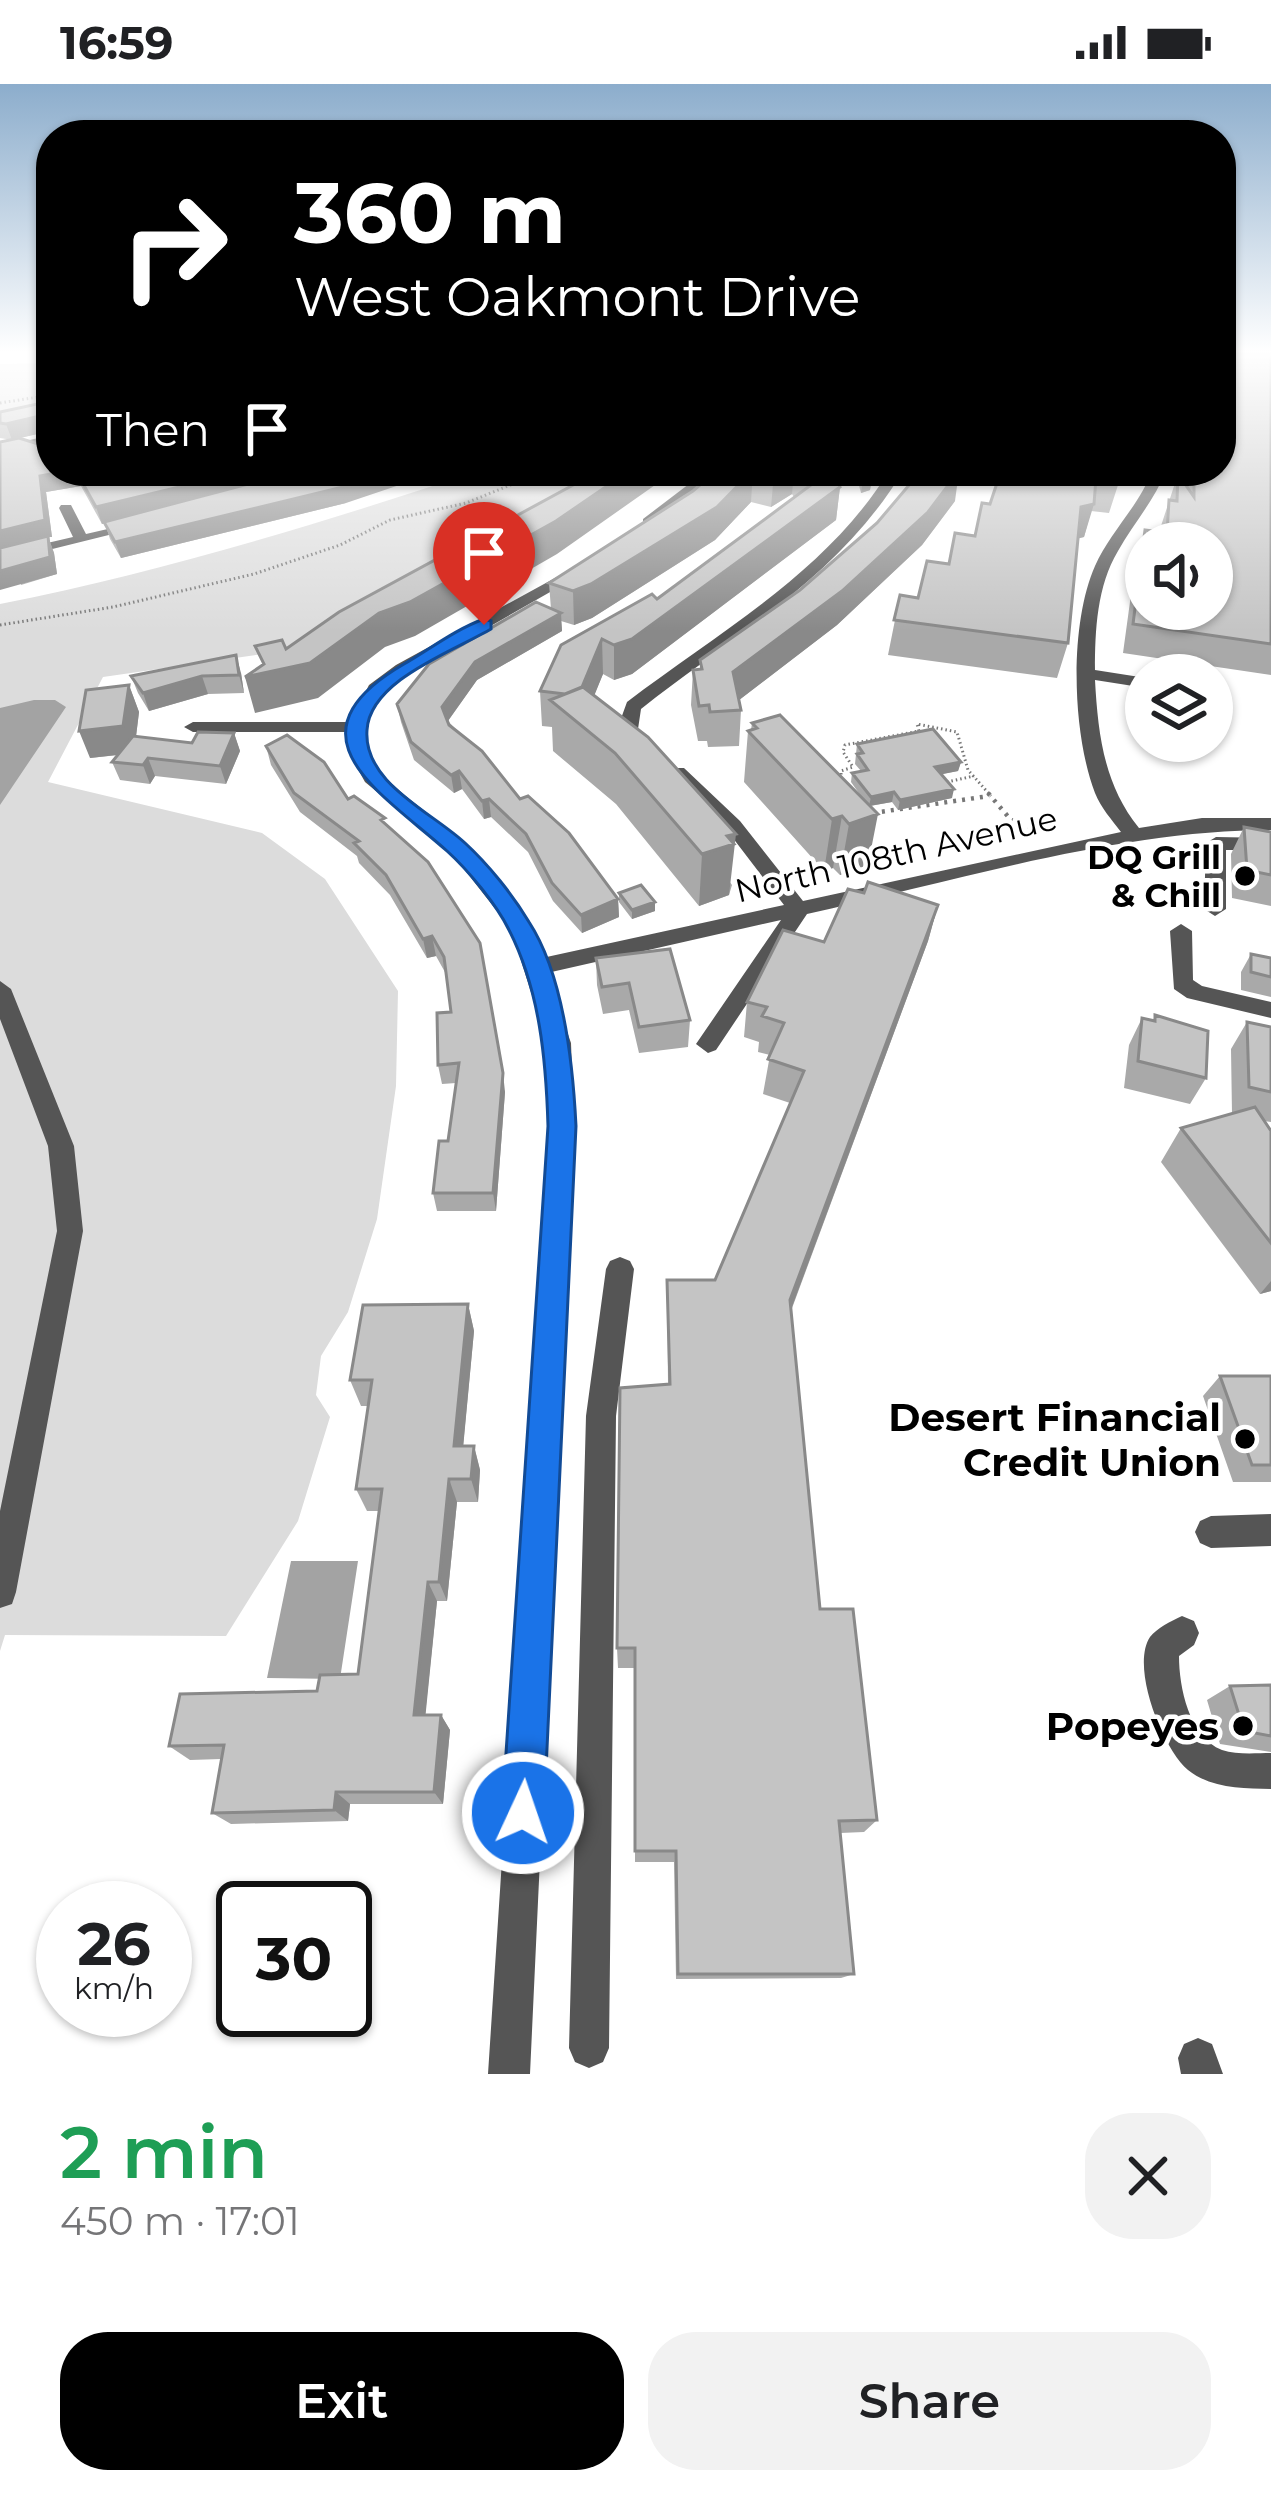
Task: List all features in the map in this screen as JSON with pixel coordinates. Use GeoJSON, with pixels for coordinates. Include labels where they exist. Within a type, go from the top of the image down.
{"type":"FeatureCollection","features":[{"type":"Feature","properties":{"kind":"street"},"geometry":{"type":"LineString","coordinates":[[628,536],[694,486]]}},
{"type":"Feature","properties":{"kind":"street"},"geometry":{"type":"LineString","coordinates":[[708,1044],[799,910],[733,825],[628,731],[627,718],[633,706],[740,628],[866,518],[886,486]]}},
{"type":"Feature","properties":{"kind":"street"},"geometry":{"type":"LineString","coordinates":[[1134,835],[1104,792],[1089,674],[1099,575],[1120,536],[1150,500],[1154,486]]}},
{"type":"Feature","properties":{"kind":"street"},"geometry":{"type":"LineString","coordinates":[[66,508],[82,539]]}},
{"type":"Feature","properties":{"kind":"street"},"geometry":{"type":"LineString","coordinates":[[0,558],[149,524]]}},
{"type":"Feature","properties":{"kind":"street"},"geometry":{"type":"LineString","coordinates":[[509,2074],[562,1126],[559,1043],[520,927],[493,886],[460,850],[372,778],[360,757],[356,727],[375,689],[403,669],[595,559]]}},
{"type":"Feature","properties":{"kind":"street"},"geometry":{"type":"LineString","coordinates":[[1089,674],[1125,680]]}},
{"type":"Feature","properties":{"kind":"street"},"geometry":{"type":"LineString","coordinates":[[194,727],[356,727]]}},
{"type":"Feature","properties":{"kind":"street","name":"North 108th Avenue"},"geometry":{"type":"LineString","coordinates":[[537,967],[1134,835],[1202,824],[1271,824]]}},
{"type":"Feature","properties":{"kind":"street"},"geometry":{"type":"LineString","coordinates":[[1216,909],[1216,843],[1271,844]]}},
{"type":"Feature","properties":{"kind":"street"},"geometry":{"type":"LineString","coordinates":[[1181,931],[1179,972],[1187,988],[1271,1010]]}},
{"type":"Feature","properties":{"kind":"street"},"geometry":{"type":"LineString","coordinates":[[0,989],[61,1146],[70,1231],[0,1592]]}},
{"type":"Feature","properties":{"kind":"street"},"geometry":{"type":"LineString","coordinates":[[589,2048],[601,1416],[620,1269]]}},
{"type":"Feature","properties":{"kind":"street"},"geometry":{"type":"LineString","coordinates":[[1211,1532],[1271,1530]]}},
{"type":"Feature","properties":{"kind":"street"},"geometry":{"type":"LineString","coordinates":[[1183,1633],[1163,1648],[1160,1667],[1189,1743],[1210,1764],[1271,1771]]}},
{"type":"Feature","properties":{"kind":"path"},"geometry":{"type":"LineString","coordinates":[[0,625],[113,607],[254,574],[351,541],[390,520],[466,503],[508,486]]}},
{"type":"Feature","properties":{"kind":"path"},"geometry":{"type":"LineString","coordinates":[[854,796],[840,777],[853,767],[842,748],[919,731],[917,724],[962,735],[961,756],[989,796],[1011,820],[1052,834]]}},
{"type":"Feature","properties":{"kind":"path"},"geometry":{"type":"LineString","coordinates":[[947,782],[974,776]]}},
{"type":"Feature","properties":{"kind":"path"},"geometry":{"type":"LineString","coordinates":[[861,805],[881,815],[989,796]]}},
{"type":"Feature","properties":{"kind":"shaded area"},"geometry":{"type":"Polygon","coordinates":[[[431,486],[584,486],[290,650],[103,677],[48,782],[262,833],[325,879],[398,991],[396,1086],[377,1219],[348,1312],[321,1356],[316,1395],[330,1417],[298,1521],[226,1636],[5,1635],[0,1651],[0,604],[121,577],[431,486]]]}},
{"type":"Feature","properties":{"kind":"shaded area"},"geometry":{"type":"Polygon","coordinates":[[[55,700],[66,707],[0,805],[0,708],[55,700]]]}},
{"type":"Feature","properties":{"kind":"shaded area"},"geometry":{"type":"Polygon","coordinates":[[[291,1561],[358,1561],[340,1679],[267,1678],[291,1561]]]}},
{"type":"Feature","properties":{"kind":"building"},"geometry":{"type":"Polygon","coordinates":[[[0,446],[36,446],[36,486],[41,486],[45,520],[0,531],[0,446]]]}},
{"type":"Feature","properties":{"kind":"building"},"geometry":{"type":"Polygon","coordinates":[[[1236,446],[1271,446],[1271,644],[1174,630],[1233,630],[1233,522],[1168,522],[1169,500],[1177,501],[1178,486],[1186,486],[1194,497],[1194,486],[1236,486],[1236,446]]]}},
{"type":"Feature","properties":{"kind":"building"},"geometry":{"type":"Polygon","coordinates":[[[84,486],[184,486],[96,507],[84,486]]]}},
{"type":"Feature","properties":{"kind":"building"},"geometry":{"type":"Polygon","coordinates":[[[240,486],[346,486],[115,542],[104,522],[240,486]]]}},
{"type":"Feature","properties":{"kind":"building"},"geometry":{"type":"Polygon","coordinates":[[[571,486],[607,486],[556,521],[410,602],[379,613],[310,663],[245,677],[264,664],[255,646],[282,640],[286,649],[339,612],[571,486]]]}},
{"type":"Feature","properties":{"kind":"building"},"geometry":{"type":"Polygon","coordinates":[[[699,486],[737,486],[717,507],[591,584],[573,591],[549,583],[699,486]]]}},
{"type":"Feature","properties":{"kind":"building"},"geometry":{"type":"Polygon","coordinates":[[[810,486],[840,486],[632,639],[614,645],[602,639],[582,687],[565,694],[540,691],[561,645],[652,594],[657,599],[810,486]]]}},
{"type":"Feature","properties":{"kind":"building"},"geometry":{"type":"Polygon","coordinates":[[[908,486],[948,486],[928,512],[842,591],[733,672],[741,710],[710,712],[709,705],[699,706],[693,670],[702,669],[700,660],[800,590],[877,523],[908,486]]]}},
{"type":"Feature","properties":{"kind":"building"},"geometry":{"type":"Polygon","coordinates":[[[996,486],[1095,486],[1094,504],[1081,507],[1068,643],[894,620],[900,595],[918,598],[927,561],[949,564],[955,533],[975,536],[982,503],[990,504],[996,486]]]}},
{"type":"Feature","properties":{"kind":"building"},"geometry":{"type":"Polygon","coordinates":[[[48,536],[50,557],[0,571],[0,548],[48,536]]]}},
{"type":"Feature","properties":{"kind":"building"},"geometry":{"type":"Polygon","coordinates":[[[536,602],[561,613],[475,662],[442,707],[449,725],[482,751],[520,799],[528,796],[569,833],[618,899],[581,915],[552,883],[526,834],[489,799],[482,801],[459,771],[451,775],[411,742],[397,704],[429,664],[536,602]]]}},
{"type":"Feature","properties":{"kind":"building"},"geometry":{"type":"Polygon","coordinates":[[[236,655],[239,675],[202,676],[143,693],[131,676],[236,655]]]}},
{"type":"Feature","properties":{"kind":"building"},"geometry":{"type":"Polygon","coordinates":[[[129,685],[123,726],[79,731],[86,690],[129,685]]]}},
{"type":"Feature","properties":{"kind":"building"},"geometry":{"type":"Polygon","coordinates":[[[583,687],[648,737],[736,834],[727,836],[734,844],[702,854],[615,753],[550,700],[583,687]]]}},
{"type":"Feature","properties":{"kind":"building"},"geometry":{"type":"Polygon","coordinates":[[[780,715],[878,814],[849,824],[842,816],[832,819],[748,731],[757,728],[752,723],[780,715]]]}},
{"type":"Feature","properties":{"kind":"building"},"geometry":{"type":"Polygon","coordinates":[[[933,729],[961,762],[935,767],[954,789],[900,800],[894,792],[871,797],[852,773],[868,770],[857,754],[863,753],[857,744],[933,729]]]}},
{"type":"Feature","properties":{"kind":"building"},"geometry":{"type":"Polygon","coordinates":[[[198,732],[234,733],[220,766],[148,758],[143,765],[112,762],[133,736],[192,743],[198,732]]]}},
{"type":"Feature","properties":{"kind":"building"},"geometry":{"type":"Polygon","coordinates":[[[287,735],[324,762],[348,799],[354,796],[385,818],[381,820],[428,862],[480,943],[503,1073],[493,1193],[433,1193],[439,1141],[448,1141],[459,1063],[438,1065],[437,1013],[451,1012],[444,957],[432,936],[423,939],[386,875],[354,843],[359,841],[294,793],[266,746],[287,735]]]}},
{"type":"Feature","properties":{"kind":"building"},"geometry":{"type":"Polygon","coordinates":[[[1244,827],[1271,832],[1271,875],[1247,870],[1244,827]]]}},
{"type":"Feature","properties":{"kind":"building"},"geometry":{"type":"Polygon","coordinates":[[[868,882],[938,905],[790,1300],[820,1609],[853,1609],[877,1820],[839,1821],[854,1974],[678,1974],[676,1851],[635,1851],[635,1648],[617,1648],[620,1388],[670,1384],[667,1280],[715,1280],[804,1071],[768,1059],[784,1023],[762,1016],[767,1007],[747,1002],[783,930],[824,942],[848,889],[864,893],[868,882]]]}},
{"type":"Feature","properties":{"kind":"building"},"geometry":{"type":"Polygon","coordinates":[[[641,885],[655,902],[632,910],[619,893],[641,885]]]}},
{"type":"Feature","properties":{"kind":"building"},"geometry":{"type":"Polygon","coordinates":[[[670,949],[690,1020],[639,1027],[629,983],[602,987],[596,958],[670,949]]]}},
{"type":"Feature","properties":{"kind":"building"},"geometry":{"type":"Polygon","coordinates":[[[1251,954],[1271,958],[1271,977],[1251,972],[1251,954]]]}},
{"type":"Feature","properties":{"kind":"building"},"geometry":{"type":"Polygon","coordinates":[[[1155,1015],[1208,1031],[1206,1078],[1138,1061],[1142,1018],[1155,1021],[1155,1015]]]}},
{"type":"Feature","properties":{"kind":"building"},"geometry":{"type":"Polygon","coordinates":[[[1247,1022],[1271,1027],[1271,1092],[1249,1087],[1247,1022]]]}},
{"type":"Feature","properties":{"kind":"building"},"geometry":{"type":"Polygon","coordinates":[[[1255,1107],[1271,1131],[1271,1243],[1181,1128],[1255,1107]]]}},
{"type":"Feature","properties":{"kind":"building"},"geometry":{"type":"Polygon","coordinates":[[[468,1304],[454,1446],[474,1446],[471,1479],[449,1479],[439,1582],[428,1582],[414,1715],[441,1715],[434,1792],[336,1792],[334,1810],[212,1813],[224,1745],[169,1746],[180,1694],[317,1691],[320,1675],[358,1674],[382,1489],[356,1489],[372,1380],[350,1380],[363,1305],[468,1304]]]}},
{"type":"Feature","properties":{"kind":"building"},"geometry":{"type":"Polygon","coordinates":[[[1220,1376],[1271,1376],[1271,1465],[1252,1465],[1220,1376]]]}},
{"type":"Feature","properties":{"kind":"building"},"geometry":{"type":"Polygon","coordinates":[[[1271,1685],[1271,1736],[1244,1731],[1230,1686],[1271,1685]]]}},
{"type":"Feature","properties":{"kind":"place","name":"DQ Grill & Chill"},"geometry":{"type":"Point","coordinates":[1245,876]}},
{"type":"Feature","properties":{"kind":"place","name":"Desert Financial Credit Union"},"geometry":{"type":"Point","coordinates":[1245,1439]}},
{"type":"Feature","properties":{"kind":"place","name":"Popeyes"},"geometry":{"type":"Point","coordinates":[1243,1726]}},
{"type":"Feature","properties":{"kind":"route"},"geometry":{"type":"LineString","coordinates":[[484,625],[375,689],[356,727],[360,757],[372,778],[460,850],[493,886],[520,927],[559,1043],[562,1126],[523,1813]]}}]}
